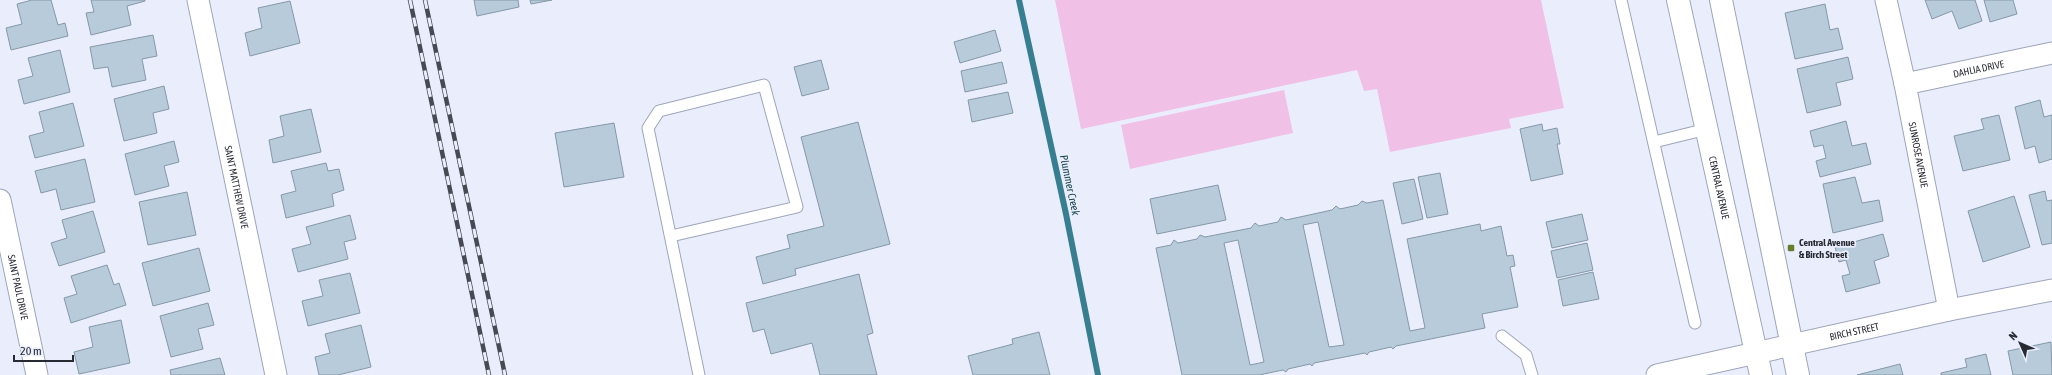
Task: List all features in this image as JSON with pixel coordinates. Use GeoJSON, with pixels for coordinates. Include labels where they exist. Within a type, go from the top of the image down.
{"type":"FeatureCollection","features":[{"type":"Feature","properties":{"kind":"main road","name":"CENTRAL AVENUE"},"geometry":{"type":"LineString","coordinates":[[1678,0],[1761,375]]}},
{"type":"Feature","properties":{"kind":"main road"},"geometry":{"type":"LineString","coordinates":[[1721,0],[1798,375]]}},
{"type":"Feature","properties":{"kind":"street","name":"SAINT MATTHEW DRIVE"},"geometry":{"type":"LineString","coordinates":[[198,0],[276,375]]}},
{"type":"Feature","properties":{"kind":"street","name":"SUNROSE AVENUE"},"geometry":{"type":"LineString","coordinates":[[1886,0],[1905,84],[1949,310]]}},
{"type":"Feature","properties":{"kind":"street","name":"DAHLIA DRIVE"},"geometry":{"type":"LineString","coordinates":[[1905,84],[2052,53]]}},
{"type":"Feature","properties":{"kind":"street","name":"SAINT PAUL DRIVE"},"geometry":{"type":"LineString","coordinates":[[0,200],[37,375]]}},
{"type":"Feature","properties":{"kind":"street","name":"BIRCH STREET"},"geometry":{"type":"LineString","coordinates":[[1657,375],[1949,310],[2052,290]]}},
{"type":"Feature","properties":{"kind":"lane"},"geometry":{"type":"LineString","coordinates":[[1621,0],[1695,323]]}},
{"type":"Feature","properties":{"kind":"lane"},"geometry":{"type":"LineString","coordinates":[[671,236],[797,207],[764,85],[659,111],[648,128],[699,375]]}},
{"type":"Feature","properties":{"kind":"lane"},"geometry":{"type":"LineString","coordinates":[[1654,142],[1707,129]]}},
{"type":"Feature","properties":{"kind":"lane"},"geometry":{"type":"LineString","coordinates":[[1502,336],[1526,355],[1532,375]]}},
{"type":"Feature","properties":{"kind":"shaded area"},"geometry":{"type":"Polygon","coordinates":[[[1055,0],[1541,0],[1564,108],[1509,119],[1511,128],[1390,152],[1377,89],[1364,91],[1357,70],[1081,129],[1055,0]]]}},
{"type":"Feature","properties":{"kind":"shaded area"},"geometry":{"type":"Polygon","coordinates":[[[1284,90],[1293,133],[1130,169],[1121,125],[1284,90]]]}},
{"type":"Feature","properties":{"kind":"building"},"geometry":{"type":"Polygon","coordinates":[[[32,0],[51,0],[58,25],[65,23],[68,36],[11,50],[6,28],[22,24],[17,4],[32,0]]]}},
{"type":"Feature","properties":{"kind":"building"},"geometry":{"type":"Polygon","coordinates":[[[91,0],[145,1],[127,6],[131,25],[91,35],[86,13],[94,12],[91,0]]]}},
{"type":"Feature","properties":{"kind":"building"},"geometry":{"type":"Polygon","coordinates":[[[474,0],[518,0],[519,7],[477,16],[474,0]]]}},
{"type":"Feature","properties":{"kind":"building"},"geometry":{"type":"Polygon","coordinates":[[[530,0],[552,0],[531,4],[530,0]]]}},
{"type":"Feature","properties":{"kind":"building"},"geometry":{"type":"Polygon","coordinates":[[[1925,0],[1975,0],[1982,21],[1959,29],[1952,11],[1932,19],[1925,0]]]}},
{"type":"Feature","properties":{"kind":"building"},"geometry":{"type":"Polygon","coordinates":[[[1984,0],[2013,0],[2017,14],[1990,22],[1984,0]]]}},
{"type":"Feature","properties":{"kind":"building"},"geometry":{"type":"Polygon","coordinates":[[[290,1],[300,43],[250,56],[245,33],[262,28],[258,8],[290,1]]]}},
{"type":"Feature","properties":{"kind":"building"},"geometry":{"type":"Polygon","coordinates":[[[1825,4],[1830,30],[1838,28],[1843,49],[1795,59],[1785,13],[1825,4]]]}},
{"type":"Feature","properties":{"kind":"building"},"geometry":{"type":"Polygon","coordinates":[[[995,30],[1001,51],[960,63],[954,42],[995,30]]]}},
{"type":"Feature","properties":{"kind":"building"},"geometry":{"type":"Polygon","coordinates":[[[153,35],[157,56],[142,59],[146,80],[112,87],[108,67],[94,69],[90,47],[153,35]]]}},
{"type":"Feature","properties":{"kind":"building"},"geometry":{"type":"Polygon","coordinates":[[[60,50],[70,92],[24,104],[18,80],[33,76],[28,58],[60,50]]]}},
{"type":"Feature","properties":{"kind":"building"},"geometry":{"type":"Polygon","coordinates":[[[1848,57],[1853,79],[1836,83],[1841,105],[1807,113],[1797,69],[1848,57]]]}},
{"type":"Feature","properties":{"kind":"building"},"geometry":{"type":"Polygon","coordinates":[[[821,60],[829,89],[802,96],[794,67],[821,60]]]}},
{"type":"Feature","properties":{"kind":"building"},"geometry":{"type":"Polygon","coordinates":[[[1002,62],[1007,83],[965,92],[961,71],[1002,62]]]}},
{"type":"Feature","properties":{"kind":"building"},"geometry":{"type":"Polygon","coordinates":[[[164,86],[169,109],[153,113],[157,133],[124,141],[114,99],[164,86]]]}},
{"type":"Feature","properties":{"kind":"building"},"geometry":{"type":"Polygon","coordinates":[[[1008,92],[1013,113],[972,122],[968,100],[1008,92]]]}},
{"type":"Feature","properties":{"kind":"building"},"geometry":{"type":"Polygon","coordinates":[[[2040,100],[2044,117],[2052,115],[2052,159],[2039,163],[2035,146],[2025,149],[2015,107],[2040,100]]]}},
{"type":"Feature","properties":{"kind":"building"},"geometry":{"type":"Polygon","coordinates":[[[73,103],[84,146],[35,158],[29,136],[44,132],[39,112],[73,103]]]}},
{"type":"Feature","properties":{"kind":"building"},"geometry":{"type":"Polygon","coordinates":[[[311,109],[321,152],[273,163],[269,140],[284,136],[280,116],[311,109]]]}},
{"type":"Feature","properties":{"kind":"building"},"geometry":{"type":"Polygon","coordinates":[[[1999,115],[2010,160],[1963,171],[1954,136],[1984,129],[1981,119],[1999,115]]]}},
{"type":"Feature","properties":{"kind":"building"},"geometry":{"type":"Polygon","coordinates":[[[1846,121],[1852,146],[1866,143],[1871,164],[1820,177],[1816,161],[1826,158],[1823,145],[1814,147],[1810,131],[1846,121]]]}},
{"type":"Feature","properties":{"kind":"building"},"geometry":{"type":"Polygon","coordinates":[[[858,122],[890,244],[795,269],[796,275],[763,284],[756,257],[790,248],[787,235],[824,226],[801,137],[858,122]]]}},
{"type":"Feature","properties":{"kind":"building"},"geometry":{"type":"Polygon","coordinates":[[[614,123],[624,177],[564,187],[555,133],[614,123]]]}},
{"type":"Feature","properties":{"kind":"building"},"geometry":{"type":"Polygon","coordinates":[[[1542,124],[1543,131],[1557,128],[1560,144],[1557,144],[1563,174],[1531,181],[1520,129],[1542,124]]]}},
{"type":"Feature","properties":{"kind":"building"},"geometry":{"type":"Polygon","coordinates":[[[174,141],[179,162],[164,166],[169,186],[135,195],[125,154],[174,141]]]}},
{"type":"Feature","properties":{"kind":"building"},"geometry":{"type":"Polygon","coordinates":[[[85,159],[95,202],[61,210],[56,189],[41,193],[35,171],[85,159]]]}},
{"type":"Feature","properties":{"kind":"building"},"geometry":{"type":"Polygon","coordinates":[[[326,163],[328,171],[339,169],[344,190],[332,194],[334,206],[286,218],[281,195],[296,191],[291,171],[326,163]]]}},
{"type":"Feature","properties":{"kind":"building"},"geometry":{"type":"Polygon","coordinates":[[[1440,173],[1448,214],[1427,218],[1418,177],[1440,173]]]}},
{"type":"Feature","properties":{"kind":"building"},"geometry":{"type":"Polygon","coordinates":[[[1855,177],[1862,203],[1879,200],[1883,221],[1833,233],[1823,184],[1855,177]]]}},
{"type":"Feature","properties":{"kind":"building"},"geometry":{"type":"Polygon","coordinates":[[[1414,179],[1423,219],[1402,224],[1393,183],[1414,179]]]}},
{"type":"Feature","properties":{"kind":"building"},"geometry":{"type":"Polygon","coordinates":[[[1218,185],[1226,220],[1157,234],[1150,199],[1218,185]]]}},
{"type":"Feature","properties":{"kind":"building"},"geometry":{"type":"Polygon","coordinates":[[[2045,191],[2047,201],[2052,200],[2052,243],[2042,245],[2029,195],[2045,191]]]}},
{"type":"Feature","properties":{"kind":"building"},"geometry":{"type":"Polygon","coordinates":[[[187,192],[196,235],[148,245],[139,202],[187,192]]]}},
{"type":"Feature","properties":{"kind":"building"},"geometry":{"type":"Polygon","coordinates":[[[2014,196],[2030,247],[1983,262],[1968,211],[2014,196]]]}},
{"type":"Feature","properties":{"kind":"building"},"geometry":{"type":"Polygon","coordinates":[[[1383,200],[1410,331],[1425,328],[1407,239],[1480,224],[1481,231],[1501,226],[1507,256],[1513,255],[1515,266],[1510,267],[1518,307],[1482,314],[1485,328],[1396,346],[1393,349],[1391,347],[1369,352],[1367,355],[1365,353],[1314,363],[1312,366],[1310,364],[1288,369],[1286,372],[1283,370],[1259,375],[1182,375],[1156,248],[1171,245],[1174,240],[1178,243],[1197,239],[1200,235],[1205,237],[1251,228],[1255,223],[1259,226],[1278,222],[1281,217],[1286,220],[1332,210],[1336,206],[1340,209],[1358,205],[1362,201],[1367,203],[1383,200]],[[1318,222],[1303,225],[1329,347],[1344,345],[1318,222]],[[1238,240],[1224,243],[1250,365],[1264,362],[1238,240]]]}},
{"type":"Feature","properties":{"kind":"building"},"geometry":{"type":"Polygon","coordinates":[[[93,211],[105,252],[59,266],[51,243],[67,238],[62,220],[93,211]]]}},
{"type":"Feature","properties":{"kind":"building"},"geometry":{"type":"Polygon","coordinates":[[[1582,214],[1588,240],[1552,248],[1546,222],[1582,214]]]}},
{"type":"Feature","properties":{"kind":"building"},"geometry":{"type":"Polygon","coordinates":[[[350,215],[356,239],[344,242],[348,259],[298,272],[292,249],[311,244],[306,227],[350,215]]]}},
{"type":"Feature","properties":{"kind":"building"},"geometry":{"type":"Polygon","coordinates":[[[1883,234],[1889,256],[1874,261],[1880,283],[1846,292],[1842,276],[1850,274],[1846,260],[1839,262],[1835,247],[1883,234]]]}},
{"type":"Feature","properties":{"kind":"building"},"geometry":{"type":"Polygon","coordinates":[[[1587,243],[1593,270],[1557,278],[1551,251],[1587,243]]]}},
{"type":"Feature","properties":{"kind":"building"},"geometry":{"type":"Polygon","coordinates":[[[199,248],[210,291],[153,306],[142,263],[199,248]]]}},
{"type":"Feature","properties":{"kind":"building"},"geometry":{"type":"Polygon","coordinates":[[[107,265],[114,285],[119,283],[126,305],[71,323],[64,298],[77,294],[71,276],[107,265]]]}},
{"type":"Feature","properties":{"kind":"building"},"geometry":{"type":"Polygon","coordinates":[[[1593,272],[1599,299],[1563,306],[1558,280],[1593,272]]]}},
{"type":"Feature","properties":{"kind":"building"},"geometry":{"type":"Polygon","coordinates":[[[350,273],[360,313],[308,326],[302,301],[323,296],[319,280],[350,273]]]}},
{"type":"Feature","properties":{"kind":"building"},"geometry":{"type":"Polygon","coordinates":[[[859,274],[873,333],[867,335],[877,375],[820,375],[812,343],[771,354],[764,329],[753,332],[746,303],[859,274]]]}},
{"type":"Feature","properties":{"kind":"building"},"geometry":{"type":"Polygon","coordinates":[[[208,303],[214,325],[198,329],[203,349],[171,357],[160,316],[208,303]]]}},
{"type":"Feature","properties":{"kind":"building"},"geometry":{"type":"Polygon","coordinates":[[[121,320],[130,363],[79,374],[74,352],[93,347],[89,327],[121,320]]]}},
{"type":"Feature","properties":{"kind":"building"},"geometry":{"type":"Polygon","coordinates":[[[361,325],[371,367],[338,375],[319,375],[315,357],[330,353],[325,334],[361,325]]]}},
{"type":"Feature","properties":{"kind":"building"},"geometry":{"type":"Polygon","coordinates":[[[1039,332],[1050,375],[973,375],[968,356],[1013,344],[1012,339],[1039,332]]]}},
{"type":"Feature","properties":{"kind":"building"},"geometry":{"type":"Polygon","coordinates":[[[2051,342],[2052,375],[2013,375],[2008,351],[2051,342]]]}},
{"type":"Feature","properties":{"kind":"building"},"geometry":{"type":"Polygon","coordinates":[[[1986,354],[1991,375],[1941,375],[1941,373],[1967,367],[1965,359],[1986,354]]]}},
{"type":"Feature","properties":{"kind":"building"},"geometry":{"type":"Polygon","coordinates":[[[220,358],[225,375],[171,375],[170,370],[220,358]]]}},
{"type":"Feature","properties":{"kind":"building"},"geometry":{"type":"Polygon","coordinates":[[[1900,364],[1903,375],[1857,375],[1900,364]]]}},
{"type":"Feature","properties":{"kind":"waterway","name":"Plummer Creek"},"geometry":{"type":"LineString","coordinates":[[1019,0],[1066,214],[1098,375]]}},
{"type":"Feature","properties":{"kind":"railway"},"geometry":{"type":"LineString","coordinates":[[410,0],[489,375]]}},
{"type":"Feature","properties":{"kind":"railway"},"geometry":{"type":"LineString","coordinates":[[425,0],[505,375]]}},
{"type":"Feature","properties":{"kind":"place","name":"Central Avenue & Birch Street"},"geometry":{"type":"Point","coordinates":[1791,248]}}]}
